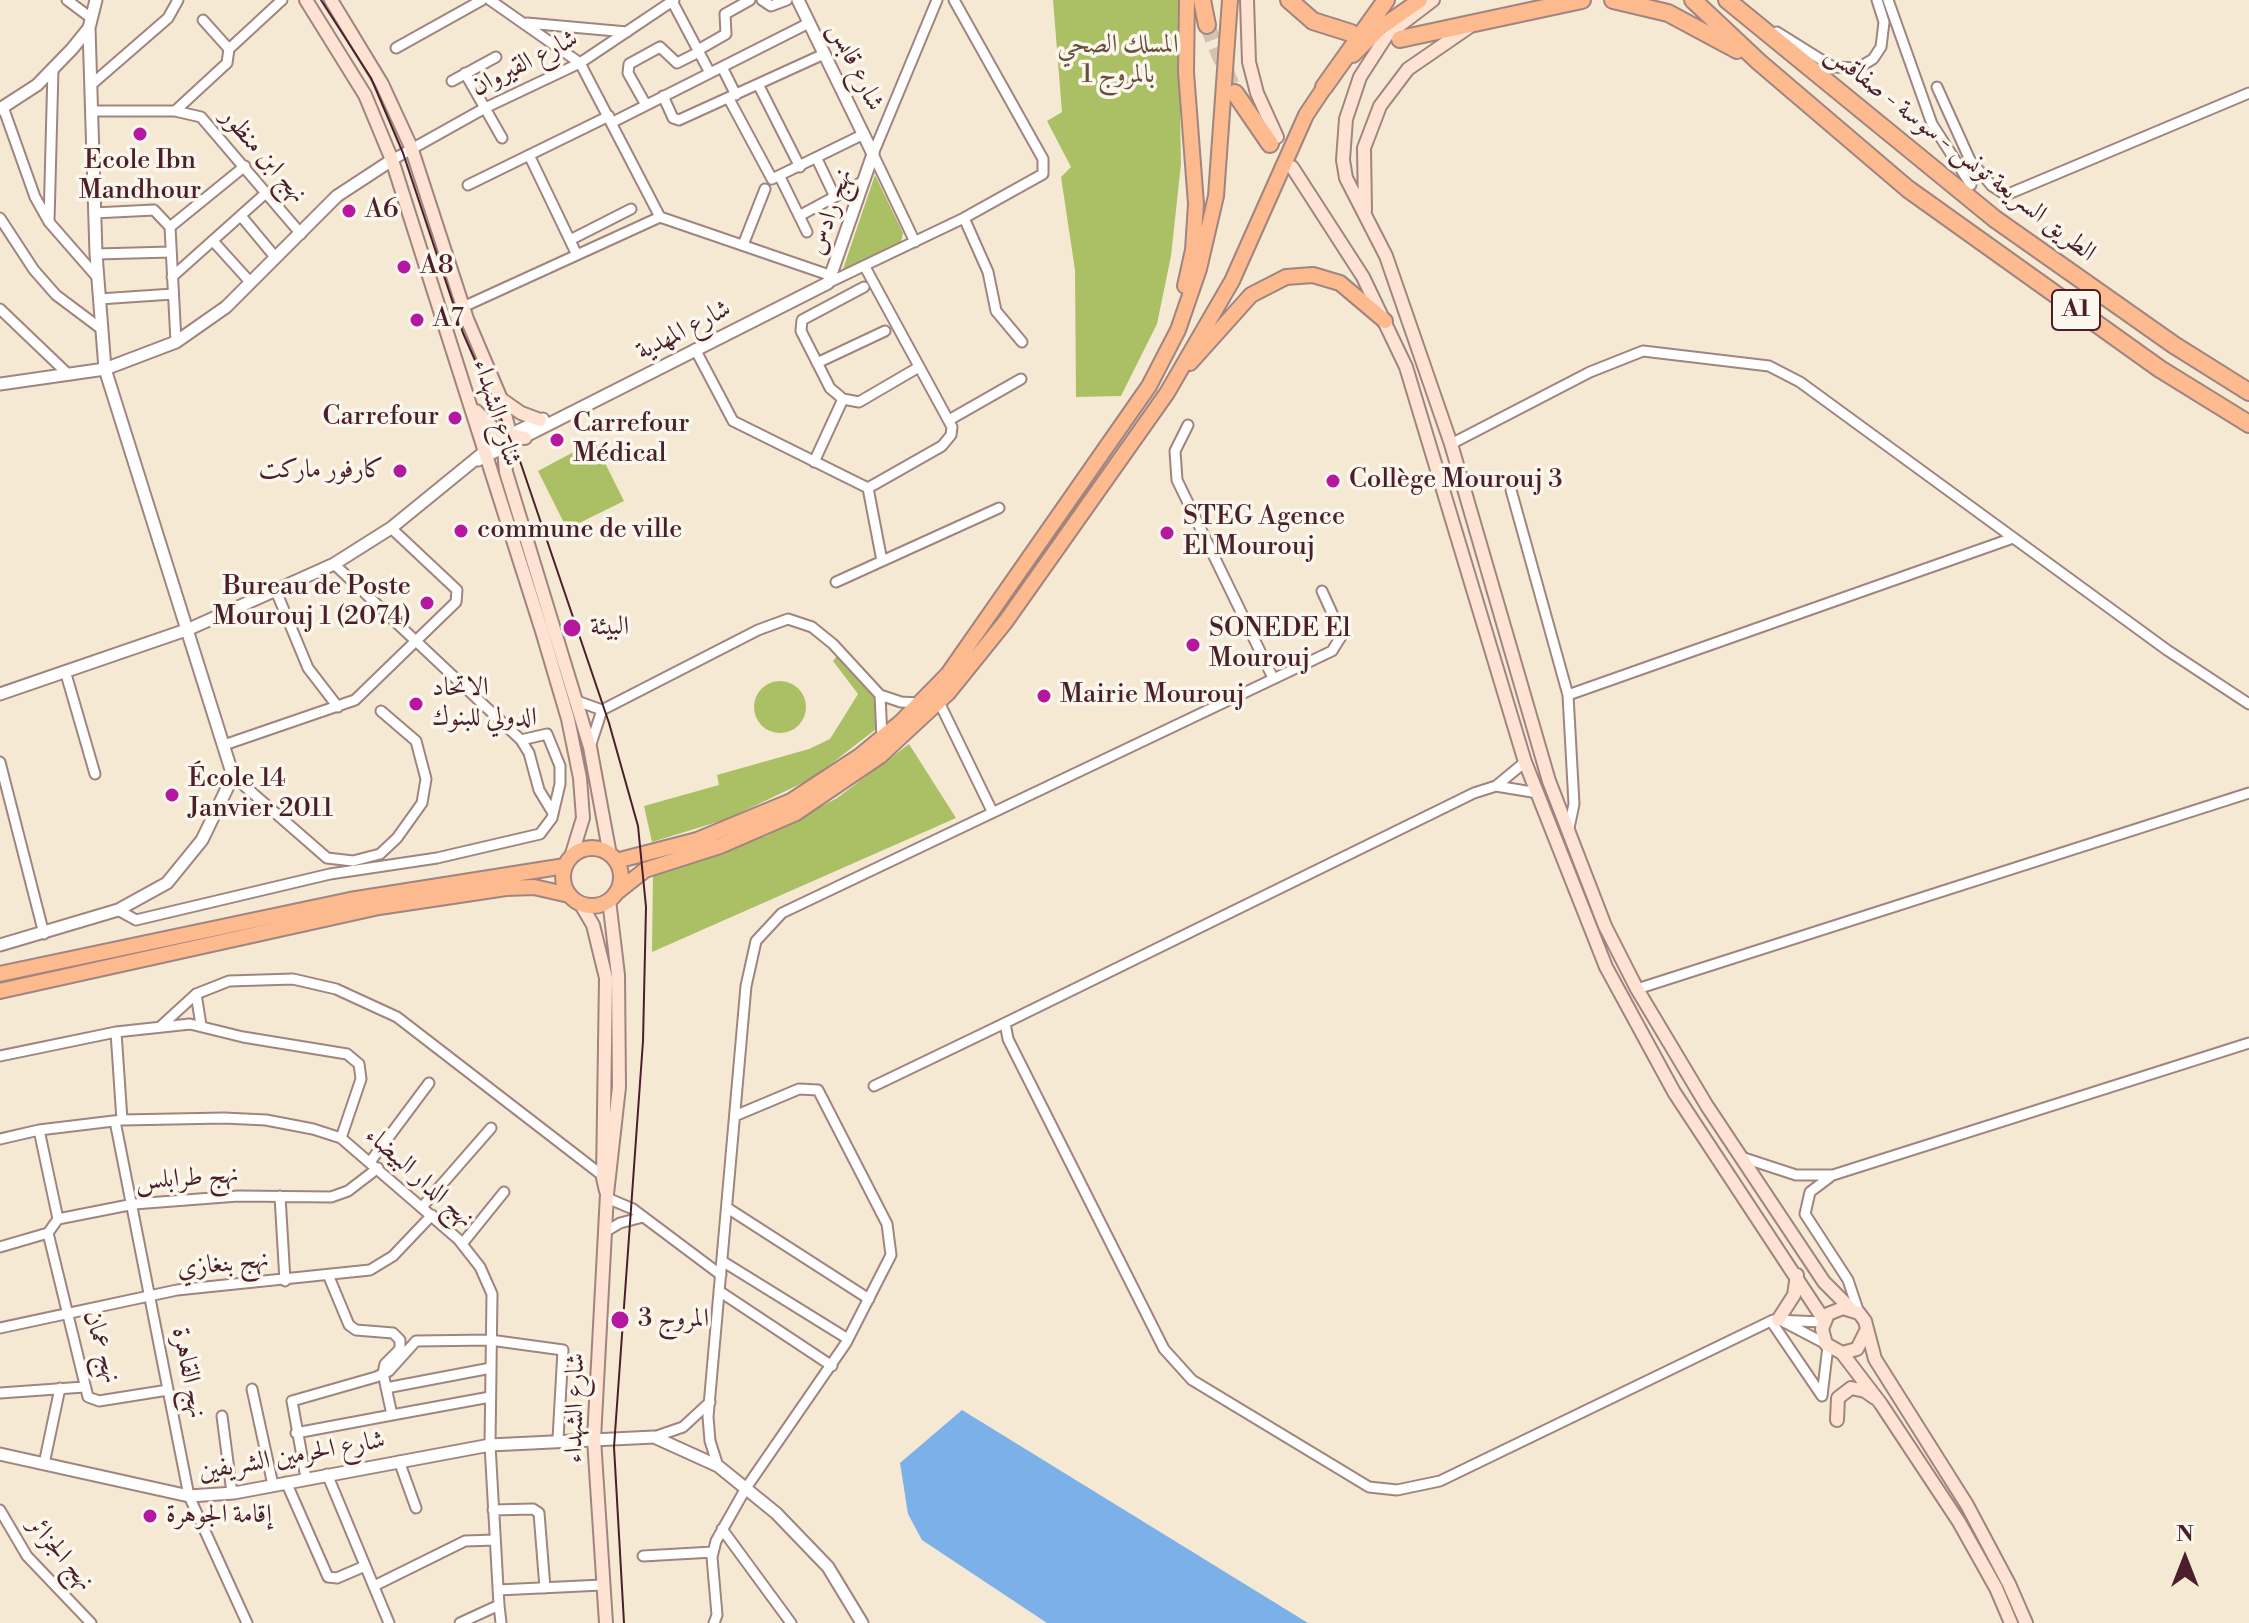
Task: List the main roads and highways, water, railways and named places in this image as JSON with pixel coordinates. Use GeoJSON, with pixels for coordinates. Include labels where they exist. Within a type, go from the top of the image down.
{"type":"FeatureCollection","features":[{"type":"Feature","properties":{"kind":"highway"},"geometry":{"type":"LineString","coordinates":[[1167,352],[1189,268],[1195,223],[1195,165],[1186,72],[1187,0]]}},
{"type":"Feature","properties":{"kind":"highway"},"geometry":{"type":"LineString","coordinates":[[1202,0],[1207,25]]}},
{"type":"Feature","properties":{"kind":"highway"},"geometry":{"type":"LineString","coordinates":[[0,974],[350,900],[568,861],[586,849],[613,858],[697,840],[750,820],[831,777],[882,738],[923,702],[948,674],[1113,439],[1149,386],[1167,352],[1199,269],[1215,205],[1230,0]]}},
{"type":"Feature","properties":{"kind":"highway"},"geometry":{"type":"LineString","coordinates":[[1289,0],[1313,21],[1351,33],[1299,0]]}},
{"type":"Feature","properties":{"kind":"highway"},"geometry":{"type":"LineString","coordinates":[[0,991],[379,907],[506,888],[534,887],[590,906],[612,897],[645,870],[720,846],[796,813],[880,756],[939,702],[1006,621],[1183,367],[1232,281],[1280,171],[1324,87],[1386,0]]}},
{"type":"Feature","properties":{"kind":"highway"},"geometry":{"type":"LineString","coordinates":[[1324,87],[1380,28],[1420,0]]}},
{"type":"Feature","properties":{"kind":"highway"},"geometry":{"type":"LineString","coordinates":[[1400,39],[1582,0]]}},
{"type":"Feature","properties":{"kind":"highway"},"geometry":{"type":"LineString","coordinates":[[1613,0],[1668,13],[1759,62]]}},
{"type":"Feature","properties":{"kind":"highway","name":"الطريق السريعة تونس - سوسة - صفاقس"},"geometry":{"type":"LineString","coordinates":[[1693,0],[1759,62],[1908,189],[2160,369],[2249,424]]}},
{"type":"Feature","properties":{"kind":"highway","name":"الطريق السريعة تونس - سوسة - صفاقس"},"geometry":{"type":"LineString","coordinates":[[1730,2],[1995,219],[2174,345],[2249,392]]}},
{"type":"Feature","properties":{"kind":"highway"},"geometry":{"type":"LineString","coordinates":[[1235,93],[1274,140]]}},
{"type":"Feature","properties":{"kind":"highway"},"geometry":{"type":"LineString","coordinates":[[1971,185],[1995,219]]}},
{"type":"Feature","properties":{"kind":"highway"},"geometry":{"type":"LineString","coordinates":[[1183,367],[1206,349],[1251,295],[1286,277],[1313,275],[1340,283],[1385,321]]}},
{"type":"Feature","properties":{"kind":"highway"},"geometry":{"type":"LineString","coordinates":[[612,897],[621,877],[613,858]]}},
{"type":"Feature","properties":{"kind":"highway"},"geometry":{"type":"LineString","coordinates":[[568,861],[563,881],[574,899]]}},
{"type":"Feature","properties":{"kind":"main road","name":"شارع الشهداء"},"geometry":{"type":"LineString","coordinates":[[306,0],[365,95],[392,160],[574,743],[583,818],[568,861]]}},
{"type":"Feature","properties":{"kind":"main road","name":"شارع الشهداء"},"geometry":{"type":"LineString","coordinates":[[331,0],[382,84],[411,147],[463,307],[501,399],[509,434],[504,450],[513,498],[590,747],[613,858]]}},
{"type":"Feature","properties":{"kind":"main road"},"geometry":{"type":"LineString","coordinates":[[1247,0],[1247,45],[1253,79],[1274,140]]}},
{"type":"Feature","properties":{"kind":"main road"},"geometry":{"type":"LineString","coordinates":[[1433,0],[1405,18],[1379,45],[1349,106],[1343,160],[1349,186],[1386,256],[1451,444],[1549,781],[1605,926],[1637,989],[1707,1106],[1824,1282],[1855,1311],[1867,1329],[1875,1359],[1967,1505],[2026,1623]]}},
{"type":"Feature","properties":{"kind":"main road"},"geometry":{"type":"LineString","coordinates":[[1365,215],[1364,148],[1380,106],[1408,69],[1473,25]]}},
{"type":"Feature","properties":{"kind":"main road"},"geometry":{"type":"LineString","coordinates":[[1292,167],[1363,277],[1414,390],[1525,762],[1591,934],[1644,1041],[1797,1275],[1824,1321],[1833,1348],[1881,1404],[1959,1522],[1996,1588],[2011,1623]]}},
{"type":"Feature","properties":{"kind":"main road"},"geometry":{"type":"LineString","coordinates":[[501,399],[521,413],[540,420]]}},
{"type":"Feature","properties":{"kind":"main road"},"geometry":{"type":"LineString","coordinates":[[470,402],[488,425],[525,438]]}},
{"type":"Feature","properties":{"kind":"main road","name":"شارع الشهداء"},"geometry":{"type":"LineString","coordinates":[[607,1179],[620,1027],[612,897]]}},
{"type":"Feature","properties":{"kind":"main road","name":"شارع الشهداء"},"geometry":{"type":"LineString","coordinates":[[574,899],[593,925],[606,978],[607,1196],[594,1439],[606,1623]]}},
{"type":"Feature","properties":{"kind":"main road"},"geometry":{"type":"LineString","coordinates":[[1777,1320],[1794,1295],[1797,1275]]}},
{"type":"Feature","properties":{"kind":"main road"},"geometry":{"type":"LineString","coordinates":[[1824,1321],[1835,1309],[1855,1311]]}},
{"type":"Feature","properties":{"kind":"main road"},"geometry":{"type":"LineString","coordinates":[[1833,1348],[1862,1344],[1867,1329]]}},
{"type":"Feature","properties":{"kind":"main road"},"geometry":{"type":"LineString","coordinates":[[1837,1420],[1838,1398],[1851,1388],[1865,1391],[1881,1404]]}},
{"type":"Feature","properties":{"kind":"water"},"geometry":{"type":"Polygon","coordinates":[[[962,1410],[1308,1623],[1047,1623],[922,1540],[908,1514],[900,1463],[962,1410]]]}},
{"type":"Feature","properties":{"kind":"tunnel"},"geometry":{"type":"LineString","coordinates":[[1207,25],[1235,93]]}},
{"type":"Feature","properties":{"kind":"tram line"},"geometry":{"type":"LineString","coordinates":[[321,0],[371,78],[403,153],[463,333],[521,464],[609,723],[638,826],[646,907],[643,1041],[614,1447],[624,1623]]}},
{"type":"Feature","properties":{"kind":"place","name":"Ecole Ibn Mandhour"},"geometry":{"type":"Point","coordinates":[140,134]}},
{"type":"Feature","properties":{"kind":"place","name":"A6"},"geometry":{"type":"Point","coordinates":[349,211]}},
{"type":"Feature","properties":{"kind":"place","name":"A8"},"geometry":{"type":"Point","coordinates":[404,267]}},
{"type":"Feature","properties":{"kind":"place","name":"A7"},"geometry":{"type":"Point","coordinates":[417,320]}},
{"type":"Feature","properties":{"kind":"place","name":"Carrefour"},"geometry":{"type":"Point","coordinates":[455,418]}},
{"type":"Feature","properties":{"kind":"place","name":"Carrefour Médical"},"geometry":{"type":"Point","coordinates":[557,440]}},
{"type":"Feature","properties":{"kind":"place","name":"كارفور ماركت"},"geometry":{"type":"Point","coordinates":[400,471]}},
{"type":"Feature","properties":{"kind":"place","name":"Collège Mourouj 3"},"geometry":{"type":"Point","coordinates":[1333,481]}},
{"type":"Feature","properties":{"kind":"place","name":"commune de ville"},"geometry":{"type":"Point","coordinates":[461,531]}},
{"type":"Feature","properties":{"kind":"place","name":"STEG Agence El Mourouj"},"geometry":{"type":"Point","coordinates":[1167,533]}},
{"type":"Feature","properties":{"kind":"place","name":"Bureau de Poste Mourouj 1 (2074)"},"geometry":{"type":"Point","coordinates":[427,603]}},
{"type":"Feature","properties":{"kind":"place","name":"البيئة"},"geometry":{"type":"Point","coordinates":[572,628]}},
{"type":"Feature","properties":{"kind":"place","name":"SONEDE El Mourouj"},"geometry":{"type":"Point","coordinates":[1193,645]}},
{"type":"Feature","properties":{"kind":"place","name":"Mairie Mourouj"},"geometry":{"type":"Point","coordinates":[1044,696]}},
{"type":"Feature","properties":{"kind":"place","name":"الاتحاد الدولي للبنوك"},"geometry":{"type":"Point","coordinates":[416,704]}},
{"type":"Feature","properties":{"kind":"place","name":"École 14 Janvier 2011"},"geometry":{"type":"Point","coordinates":[172,795]}},
{"type":"Feature","properties":{"kind":"place","name":"المروج 3"},"geometry":{"type":"Point","coordinates":[620,1320]}},
{"type":"Feature","properties":{"kind":"place","name":"إقامة الجوهرة"},"geometry":{"type":"Point","coordinates":[150,1516]}},
{"type":"Feature","properties":{"kind":"park label","name":"المسلك الصحي بالمروج 1"},"geometry":{"type":"Point","coordinates":[1118,61]}}]}
